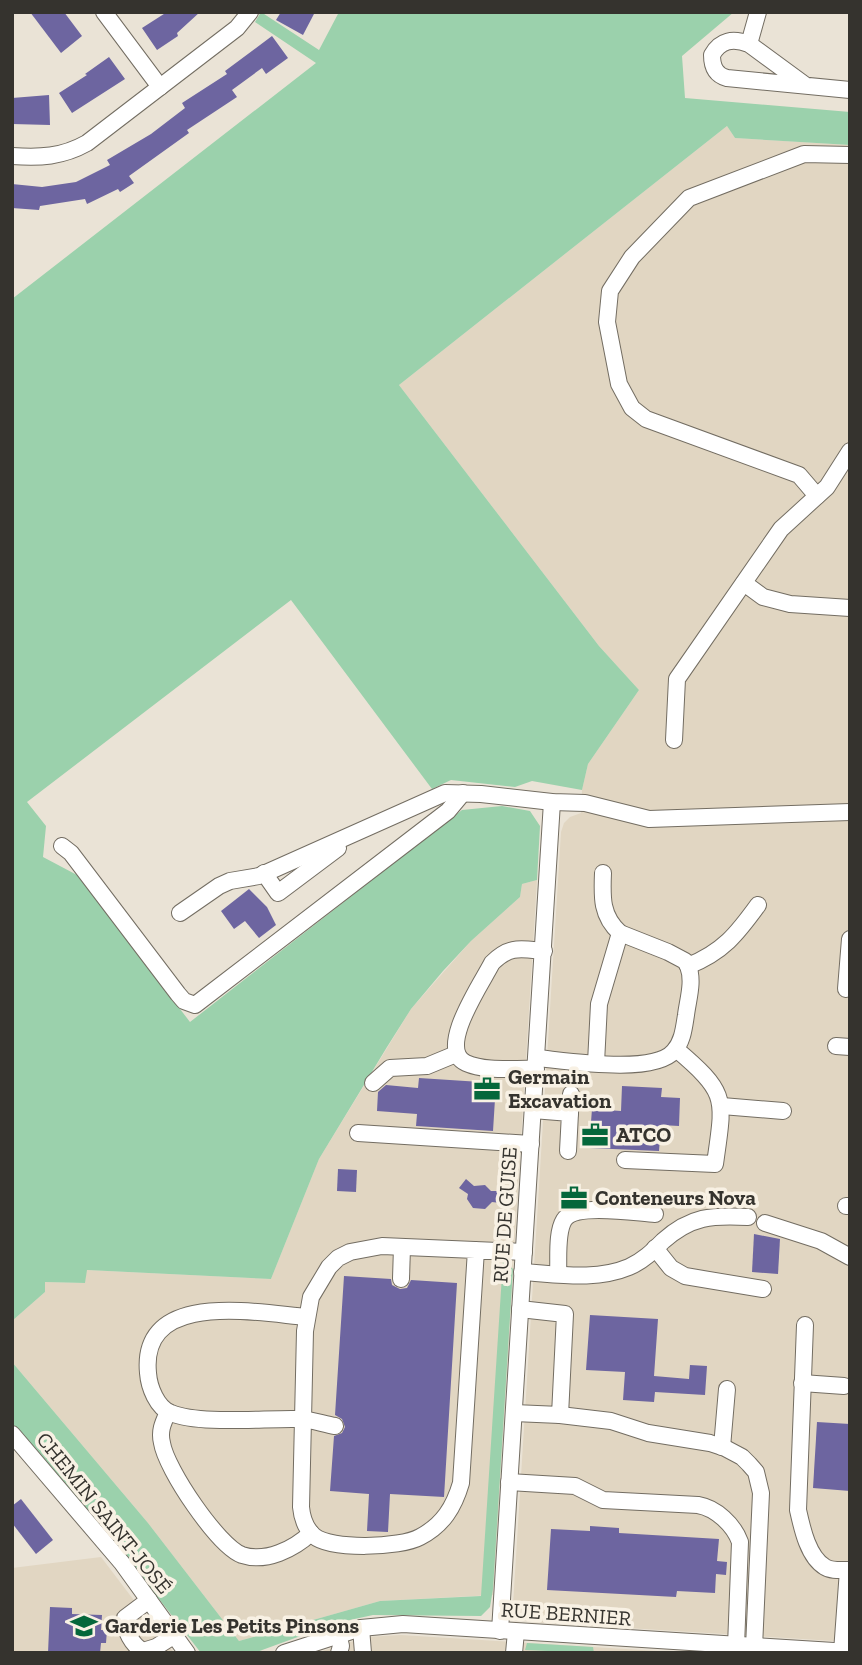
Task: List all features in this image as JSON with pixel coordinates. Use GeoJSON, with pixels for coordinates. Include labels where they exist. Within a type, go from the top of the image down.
{"type":"FeatureCollection","features":[{"type":"Feature","properties":{"kind":"street"},"geometry":{"type":"LineString","coordinates":[[104,12],[160,87]]}},
{"type":"Feature","properties":{"kind":"street"},"geometry":{"type":"LineString","coordinates":[[12,156],[47,158],[75,150],[237,28],[250,12]]}},
{"type":"Feature","properties":{"kind":"street"},"geometry":{"type":"LineString","coordinates":[[749,44],[758,12]]}},
{"type":"Feature","properties":{"kind":"street"},"geometry":{"type":"LineString","coordinates":[[805,85],[749,44],[731,41],[717,47],[712,55],[712,62],[718,73],[727,78],[850,90]]}},
{"type":"Feature","properties":{"kind":"street"},"geometry":{"type":"LineString","coordinates":[[817,496],[799,475],[646,419],[637,413],[617,377],[607,322],[610,291],[632,257],[689,198],[804,154],[850,155]]}},
{"type":"Feature","properties":{"kind":"street"},"geometry":{"type":"LineString","coordinates":[[674,740],[677,679],[781,529],[834,479],[850,451]]}},
{"type":"Feature","properties":{"kind":"street"},"geometry":{"type":"LineString","coordinates":[[744,583],[764,597],[790,604],[850,608]]}},
{"type":"Feature","properties":{"kind":"street"},"geometry":{"type":"LineString","coordinates":[[62,846],[71,853],[178,994],[184,1001],[195,1005],[448,811],[463,793]]}},
{"type":"Feature","properties":{"kind":"street"},"geometry":{"type":"LineString","coordinates":[[180,913],[219,886],[264,873],[439,795],[463,793],[585,803],[657,819],[850,812]]}},
{"type":"Feature","properties":{"kind":"street","name":"RUE DE GUISE"},"geometry":{"type":"LineString","coordinates":[[513,1653],[508,1631],[509,1482],[552,802]]}},
{"type":"Feature","properties":{"kind":"street"},"geometry":{"type":"LineString","coordinates":[[264,873],[278,893],[363,829]]}},
{"type":"Feature","properties":{"kind":"street"},"geometry":{"type":"LineString","coordinates":[[460,1058],[477,1066],[536,1063],[651,1064],[669,1056],[676,1049],[682,1035],[690,985],[688,966],[685,961],[668,952],[620,933],[608,920],[604,911],[603,873]]}},
{"type":"Feature","properties":{"kind":"street"},"geometry":{"type":"LineString","coordinates":[[688,966],[720,950],[758,905]]}},
{"type":"Feature","properties":{"kind":"street"},"geometry":{"type":"LineString","coordinates":[[596,1063],[600,997],[620,933]]}},
{"type":"Feature","properties":{"kind":"street"},"geometry":{"type":"LineString","coordinates":[[846,989],[850,939]]}},
{"type":"Feature","properties":{"kind":"street"},"geometry":{"type":"LineString","coordinates":[[463,1081],[460,1058],[454,1047],[456,1035],[492,963],[502,954],[514,949],[544,951]]}},
{"type":"Feature","properties":{"kind":"street"},"geometry":{"type":"LineString","coordinates":[[625,1160],[715,1164],[722,1106],[711,1082],[676,1049]]}},
{"type":"Feature","properties":{"kind":"street"},"geometry":{"type":"LineString","coordinates":[[373,1083],[385,1070],[395,1066],[427,1066],[437,1071],[460,1058]]}},
{"type":"Feature","properties":{"kind":"street"},"geometry":{"type":"LineString","coordinates":[[568,1151],[571,1094]]}},
{"type":"Feature","properties":{"kind":"street"},"geometry":{"type":"LineString","coordinates":[[722,1106],[783,1111]]}},
{"type":"Feature","properties":{"kind":"street"},"geometry":{"type":"LineString","coordinates":[[533,1110],[570,1113]]}},
{"type":"Feature","properties":{"kind":"street"},"geometry":{"type":"LineString","coordinates":[[358,1133],[434,1135],[531,1144]]}},
{"type":"Feature","properties":{"kind":"street"},"geometry":{"type":"LineString","coordinates":[[558,1274],[561,1227],[568,1216],[581,1210],[655,1214]]}},
{"type":"Feature","properties":{"kind":"street"},"geometry":{"type":"LineString","coordinates":[[522,1272],[596,1274],[620,1270],[644,1259],[677,1228],[690,1221],[721,1215],[748,1217]]}},
{"type":"Feature","properties":{"kind":"street"},"geometry":{"type":"LineString","coordinates":[[765,1223],[821,1241],[850,1257]]}},
{"type":"Feature","properties":{"kind":"street"},"geometry":{"type":"LineString","coordinates":[[476,1250],[461,1483],[452,1509],[439,1523],[419,1537],[400,1544],[324,1541],[311,1533],[305,1525],[301,1507],[307,1317],[317,1285],[338,1258],[362,1248],[402,1247],[476,1250],[524,1252]]}},
{"type":"Feature","properties":{"kind":"street"},"geometry":{"type":"LineString","coordinates":[[401,1279],[402,1247]]}},
{"type":"Feature","properties":{"kind":"street"},"geometry":{"type":"LineString","coordinates":[[655,1248],[671,1268],[685,1276],[763,1289]]}},
{"type":"Feature","properties":{"kind":"street"},"geometry":{"type":"LineString","coordinates":[[520,1309],[565,1314],[560,1415]]}},
{"type":"Feature","properties":{"kind":"street"},"geometry":{"type":"LineString","coordinates":[[307,1317],[223,1310],[192,1314],[167,1325],[158,1333],[153,1342],[148,1372],[155,1398],[168,1412],[198,1419],[302,1419],[335,1426]]}},
{"type":"Feature","properties":{"kind":"street"},"geometry":{"type":"LineString","coordinates":[[805,1325],[797,1497],[800,1518],[811,1548],[823,1566],[849,1570],[846,1652]]}},
{"type":"Feature","properties":{"kind":"street"},"geometry":{"type":"LineString","coordinates":[[802,1383],[844,1386]]}},
{"type":"Feature","properties":{"kind":"street"},"geometry":{"type":"LineString","coordinates":[[722,1447],[727,1389]]}},
{"type":"Feature","properties":{"kind":"street"},"geometry":{"type":"LineString","coordinates":[[168,1412],[160,1434],[166,1458],[174,1474],[217,1535],[230,1548],[249,1557],[275,1555],[298,1544],[311,1533]]}},
{"type":"Feature","properties":{"kind":"street"},"geometry":{"type":"LineString","coordinates":[[514,1413],[611,1421],[648,1433],[710,1443],[742,1457],[756,1472],[761,1493],[754,1647]]}},
{"type":"Feature","properties":{"kind":"street","name":"CHEMIN SAINT-JOSÉ"},"geometry":{"type":"LineString","coordinates":[[12,1434],[112,1550],[187,1653]]}},
{"type":"Feature","properties":{"kind":"street"},"geometry":{"type":"LineString","coordinates":[[509,1482],[575,1486],[603,1500],[706,1506],[721,1516],[737,1534],[740,1542],[736,1646]]}},
{"type":"Feature","properties":{"kind":"street"},"geometry":{"type":"LineString","coordinates":[[149,1600],[125,1618],[125,1627],[137,1647],[143,1651],[152,1649],[175,1635]]}},
{"type":"Feature","properties":{"kind":"street","name":"RUE BERNIER"},"geometry":{"type":"LineString","coordinates":[[284,1653],[361,1628],[403,1624],[508,1631],[605,1645],[736,1646],[784,1651],[846,1652]]}},
{"type":"Feature","properties":{"kind":"street"},"geometry":{"type":"LineString","coordinates":[[361,1628],[363,1653]]}},
{"type":"Feature","properties":{"kind":"street"},"geometry":{"type":"LineString","coordinates":[[338,1634],[341,1646],[339,1653]]}},
{"type":"Feature","properties":{"kind":"shaded area"},"geometry":{"type":"Polygon","coordinates":[[[727,126],[735,138],[850,145],[850,1642],[531,1622],[522,1619],[513,1605],[561,832],[570,817],[581,813],[582,790],[588,764],[639,690],[599,646],[399,385],[727,126]]]}},
{"type":"Feature","properties":{"kind":"shaded area"},"geometry":{"type":"Polygon","coordinates":[[[537,880],[493,1595],[380,1601],[239,1641],[148,1523],[12,1362],[12,1321],[45,1292],[45,1282],[85,1283],[86,1270],[271,1279],[319,1159],[411,1009],[471,941],[520,897],[522,884],[537,880]]]}},
{"type":"Feature","properties":{"kind":"shaded area","name":"Garderie Les Petits Pinsons"},"geometry":{"type":"Polygon","coordinates":[[[101,1557],[174,1653],[14,1653],[12,1568],[101,1557]]]}},
{"type":"Feature","properties":{"kind":"shaded area"},"geometry":{"type":"Polygon","coordinates":[[[401,1635],[690,1653],[316,1653],[366,1637],[401,1635]]]}},
{"type":"Feature","properties":{"kind":"green space"},"geometry":{"type":"Polygon","coordinates":[[[261,12],[319,50],[339,12],[734,12],[682,56],[685,98],[850,112],[850,145],[735,138],[727,126],[399,385],[599,646],[639,690],[588,764],[582,790],[532,781],[515,787],[451,780],[432,789],[291,600],[27,802],[46,826],[43,857],[77,875],[190,1022],[462,810],[502,806],[530,811],[540,826],[537,880],[522,884],[520,897],[471,941],[411,1009],[319,1159],[271,1279],[87,1270],[85,1283],[45,1282],[45,1292],[12,1321],[12,299],[316,63],[255,22],[261,12]]]}},
{"type":"Feature","properties":{"kind":"green space"},"geometry":{"type":"Polygon","coordinates":[[[503,1260],[513,1269],[493,1589],[490,1607],[481,1616],[373,1615],[336,1623],[254,1653],[201,1653],[117,1545],[12,1423],[12,1362],[148,1523],[239,1641],[380,1601],[481,1596],[503,1260]]]}},
{"type":"Feature","properties":{"kind":"green space"},"geometry":{"type":"Polygon","coordinates":[[[527,1643],[593,1647],[594,1653],[525,1650],[527,1643]]]}},
{"type":"Feature","properties":{"kind":"building"},"geometry":{"type":"Polygon","coordinates":[[[30,12],[64,12],[82,36],[61,53],[30,12]]]}},
{"type":"Feature","properties":{"kind":"building"},"geometry":{"type":"Polygon","coordinates":[[[167,12],[200,12],[177,33],[178,36],[157,50],[142,28],[167,12]]]}},
{"type":"Feature","properties":{"kind":"building"},"geometry":{"type":"Polygon","coordinates":[[[281,12],[315,12],[303,35],[276,20],[281,12]]]}},
{"type":"Feature","properties":{"kind":"building"},"geometry":{"type":"Polygon","coordinates":[[[272,36],[288,58],[266,74],[262,68],[232,90],[237,97],[187,130],[189,133],[129,176],[134,183],[120,192],[118,189],[87,204],[85,199],[40,206],[39,210],[12,208],[12,184],[42,187],[76,182],[110,165],[107,160],[151,134],[185,108],[182,103],[227,74],[225,71],[272,36]]]}},
{"type":"Feature","properties":{"kind":"building"},"geometry":{"type":"Polygon","coordinates":[[[109,57],[125,79],[72,113],[59,93],[109,57]]]}},
{"type":"Feature","properties":{"kind":"building"},"geometry":{"type":"Polygon","coordinates":[[[49,95],[50,125],[12,124],[12,98],[49,95]]]}},
{"type":"Feature","properties":{"kind":"building"},"geometry":{"type":"Polygon","coordinates":[[[249,889],[267,907],[276,925],[259,938],[245,921],[234,929],[221,911],[249,889]]]}},
{"type":"Feature","properties":{"kind":"building"},"geometry":{"type":"Polygon","coordinates":[[[419,1078],[496,1083],[493,1131],[416,1126],[417,1114],[377,1111],[378,1092],[386,1085],[418,1088],[419,1078]]]}},
{"type":"Feature","properties":{"kind":"building"},"geometry":{"type":"Polygon","coordinates":[[[622,1086],[662,1088],[661,1097],[680,1098],[679,1126],[661,1125],[659,1151],[589,1148],[592,1109],[621,1111],[622,1086]]]}},
{"type":"Feature","properties":{"kind":"building"},"geometry":{"type":"Polygon","coordinates":[[[338,1169],[357,1170],[356,1192],[337,1191],[338,1169]]]}},
{"type":"Feature","properties":{"kind":"building"},"geometry":{"type":"Polygon","coordinates":[[[466,1179],[474,1186],[485,1185],[491,1191],[501,1191],[500,1203],[492,1202],[485,1209],[473,1208],[467,1199],[468,1194],[459,1188],[466,1179]]]}},
{"type":"Feature","properties":{"kind":"building"},"geometry":{"type":"Polygon","coordinates":[[[754,1234],[780,1239],[778,1274],[752,1272],[754,1234]]]}},
{"type":"Feature","properties":{"kind":"building"},"geometry":{"type":"Polygon","coordinates":[[[344,1276],[391,1279],[392,1285],[400,1289],[407,1288],[411,1280],[457,1283],[444,1497],[390,1494],[388,1532],[367,1531],[369,1494],[330,1491],[334,1436],[342,1433],[345,1427],[342,1419],[335,1415],[344,1276]]]}},
{"type":"Feature","properties":{"kind":"building"},"geometry":{"type":"Polygon","coordinates":[[[590,1315],[658,1319],[654,1376],[689,1379],[690,1365],[707,1366],[705,1395],[655,1392],[654,1402],[623,1400],[625,1372],[586,1370],[590,1315]]]}},
{"type":"Feature","properties":{"kind":"building"},"geometry":{"type":"Polygon","coordinates":[[[817,1422],[850,1424],[850,1491],[813,1488],[817,1422]]]}},
{"type":"Feature","properties":{"kind":"building"},"geometry":{"type":"Polygon","coordinates":[[[21,1499],[53,1540],[36,1554],[12,1523],[12,1506],[21,1499]]]}},
{"type":"Feature","properties":{"kind":"building"},"geometry":{"type":"Polygon","coordinates":[[[590,1526],[619,1528],[619,1533],[719,1539],[717,1561],[727,1562],[726,1575],[716,1574],[715,1593],[677,1591],[676,1597],[547,1590],[551,1529],[590,1531],[590,1526]]]}},
{"type":"Feature","properties":{"kind":"building"},"geometry":{"type":"Polygon","coordinates":[[[50,1607],[72,1608],[72,1614],[102,1615],[101,1630],[107,1630],[106,1643],[101,1643],[100,1653],[48,1653],[50,1607]]]}},
{"type":"Feature","properties":{"kind":"place","name":"Germain Excavation"},"geometry":{"type":"Point","coordinates":[487,1089]}},
{"type":"Feature","properties":{"kind":"place","name":"ATCO"},"geometry":{"type":"Point","coordinates":[595,1135]}},
{"type":"Feature","properties":{"kind":"place","name":"Conteneurs Nova"},"geometry":{"type":"Point","coordinates":[574,1198]}},
{"type":"Feature","properties":{"kind":"place","name":"Garderie Les Petits Pinsons"},"geometry":{"type":"Point","coordinates":[84,1626]}}]}
